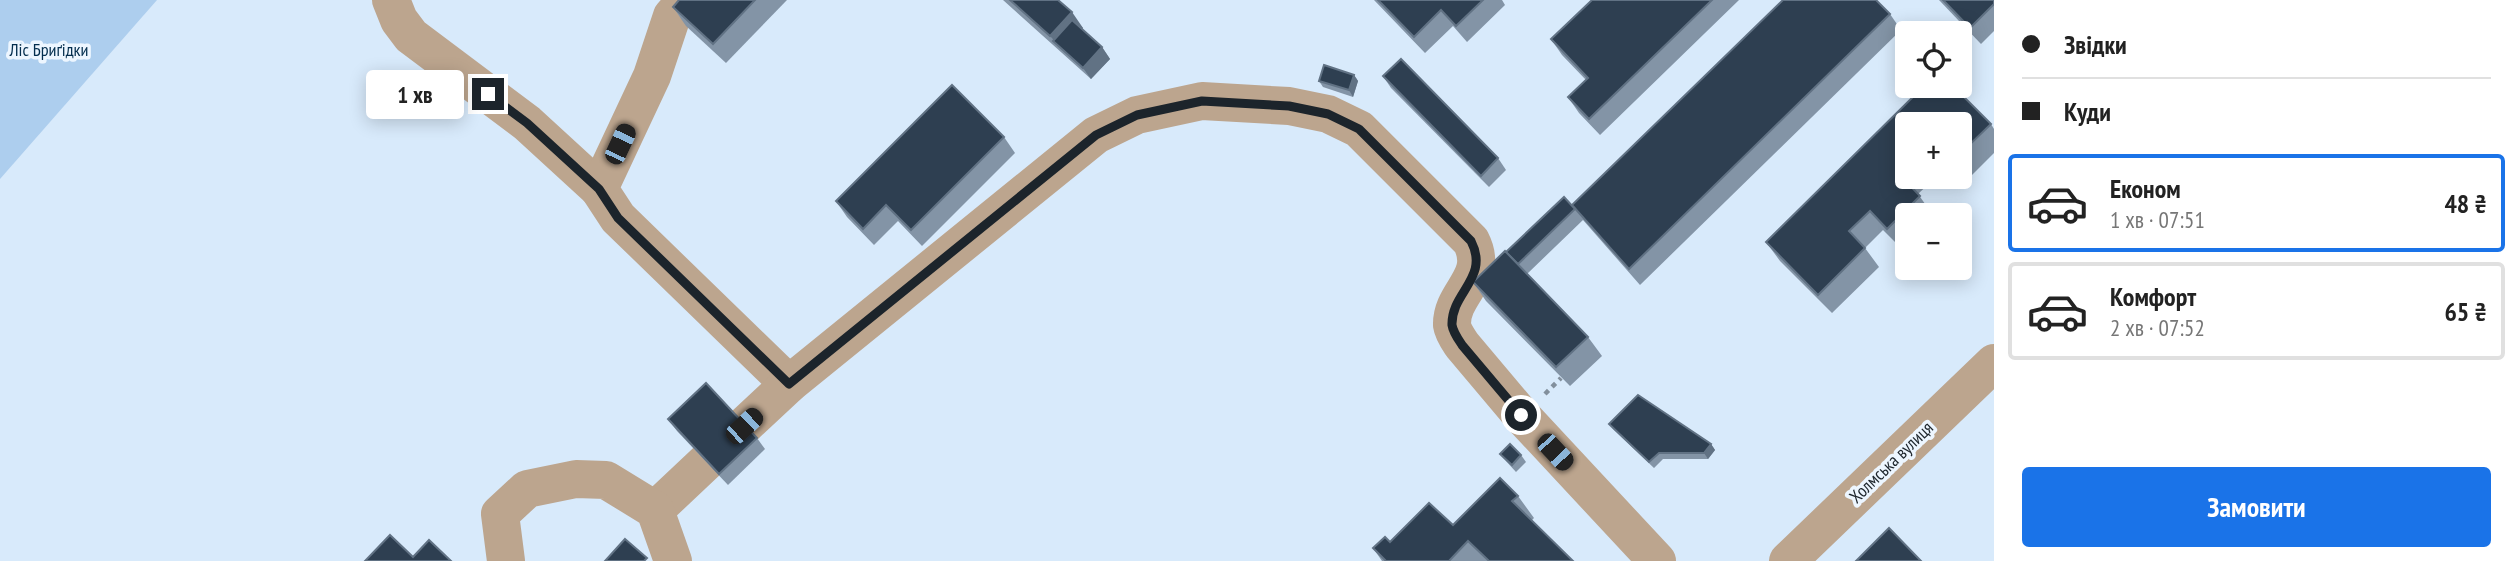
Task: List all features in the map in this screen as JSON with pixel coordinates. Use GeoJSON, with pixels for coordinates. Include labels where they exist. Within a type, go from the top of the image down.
{"type":"FeatureCollection","features":[{"type":"Feature","properties":{"kind":"street"},"geometry":{"type":"LineString","coordinates":[[391,0],[399,20],[411,36],[527,123],[599,189],[618,218],[789,384]]}},
{"type":"Feature","properties":{"kind":"street"},"geometry":{"type":"LineString","coordinates":[[599,189],[652,76],[672,16],[686,0]]}},
{"type":"Feature","properties":{"kind":"street"},"geometry":{"type":"LineString","coordinates":[[744,426],[789,384],[1096,135],[1137,115],[1202,101],[1289,106],[1328,114],[1359,129],[1471,241],[1478,253],[1477,267],[1454,316],[1452,324],[1458,339],[1521,415],[1657,561]]}},
{"type":"Feature","properties":{"kind":"street","name":"Холмська вулиця"},"geometry":{"type":"LineString","coordinates":[[1803,556],[1988,379]]}},
{"type":"Feature","properties":{"kind":"street"},"geometry":{"type":"LineString","coordinates":[[654,510],[706,462]]}},
{"type":"Feature","properties":{"kind":"street"},"geometry":{"type":"LineString","coordinates":[[506,561],[500,514],[527,489],[576,479],[606,480],[654,510],[673,561]]}},
{"type":"Feature","properties":{"kind":"green space","name":"Ліс Бриґідки"},"geometry":{"type":"Polygon","coordinates":[[[0,0],[157,0],[0,179],[0,0]]]}},
{"type":"Feature","properties":{"kind":"building"},"geometry":{"type":"Polygon","coordinates":[[[679,0],[755,0],[713,44],[673,7],[679,0]]]}},
{"type":"Feature","properties":{"kind":"building"},"geometry":{"type":"Polygon","coordinates":[[[1010,0],[1058,0],[1072,12],[1050,36],[1010,0]]]}},
{"type":"Feature","properties":{"kind":"building"},"geometry":{"type":"Polygon","coordinates":[[[1378,0],[1483,0],[1456,26],[1441,10],[1414,37],[1378,0]]]}},
{"type":"Feature","properties":{"kind":"building"},"geometry":{"type":"Polygon","coordinates":[[[1592,0],[1712,0],[1589,119],[1568,97],[1588,78],[1551,39],[1592,0]]]}},
{"type":"Feature","properties":{"kind":"building"},"geometry":{"type":"Polygon","coordinates":[[[1783,0],[1876,0],[1890,14],[1629,269],[1572,205],[1783,0]]]}},
{"type":"Feature","properties":{"kind":"building"},"geometry":{"type":"Polygon","coordinates":[[[1943,0],[1994,0],[1994,4],[1972,26],[1972,21],[1963,21],[1943,0]]]}},
{"type":"Feature","properties":{"kind":"building"},"geometry":{"type":"Polygon","coordinates":[[[1072,20],[1102,47],[1083,68],[1053,41],[1072,20]]]}},
{"type":"Feature","properties":{"kind":"building"},"geometry":{"type":"Polygon","coordinates":[[[1401,59],[1498,158],[1481,176],[1383,76],[1401,59]]]}},
{"type":"Feature","properties":{"kind":"building"},"geometry":{"type":"Polygon","coordinates":[[[1324,65],[1354,75],[1349,90],[1319,81],[1324,65]]]}},
{"type":"Feature","properties":{"kind":"building"},"geometry":{"type":"Polygon","coordinates":[[[952,85],[1004,137],[911,230],[886,205],[863,229],[836,201],[952,85]]]}},
{"type":"Feature","properties":{"kind":"building"},"geometry":{"type":"Polygon","coordinates":[[[1912,98],[1965,98],[1991,124],[1972,142],[1972,112],[1898,112],[1912,98]]]}},
{"type":"Feature","properties":{"kind":"building"},"geometry":{"type":"Polygon","coordinates":[[[1895,115],[1895,189],[1913,189],[1920,196],[1913,203],[1895,203],[1895,221],[1887,229],[1870,211],[1849,231],[1865,248],[1818,295],[1766,242],[1895,115]]]}},
{"type":"Feature","properties":{"kind":"building"},"geometry":{"type":"Polygon","coordinates":[[[1564,197],[1575,209],[1518,264],[1506,252],[1564,197]]]}},
{"type":"Feature","properties":{"kind":"building"},"geometry":{"type":"Polygon","coordinates":[[[1505,251],[1588,337],[1556,367],[1473,282],[1505,251]]]}},
{"type":"Feature","properties":{"kind":"building"},"geometry":{"type":"Polygon","coordinates":[[[706,383],[757,438],[719,474],[668,419],[706,383]]]}},
{"type":"Feature","properties":{"kind":"building"},"geometry":{"type":"Polygon","coordinates":[[[1638,395],[1711,444],[1704,453],[1659,453],[1649,462],[1609,424],[1638,395]]]}},
{"type":"Feature","properties":{"kind":"building"},"geometry":{"type":"Polygon","coordinates":[[[1510,444],[1521,455],[1512,465],[1500,454],[1510,444]]]}},
{"type":"Feature","properties":{"kind":"building"},"geometry":{"type":"Polygon","coordinates":[[[1500,478],[1518,496],[1512,501],[1573,561],[1489,561],[1468,541],[1449,561],[1386,561],[1373,548],[1385,537],[1390,542],[1429,503],[1453,525],[1500,478]]]}},
{"type":"Feature","properties":{"kind":"building"},"geometry":{"type":"Polygon","coordinates":[[[1889,528],[1921,561],[1856,561],[1889,528]]]}},
{"type":"Feature","properties":{"kind":"building"},"geometry":{"type":"Polygon","coordinates":[[[390,535],[413,557],[429,540],[451,561],[365,561],[390,535]]]}},
{"type":"Feature","properties":{"kind":"building"},"geometry":{"type":"Polygon","coordinates":[[[625,539],[647,558],[644,561],[605,561],[625,539]]]}},
{"type":"Feature","properties":{"kind":"route"},"geometry":{"type":"LineString","coordinates":[[488,94],[527,123],[599,189],[618,218],[789,384],[1096,135],[1137,115],[1202,101],[1289,106],[1328,114],[1359,129],[1471,241],[1478,253],[1477,267],[1456,309],[1452,324],[1454,333],[1521,415]]}}]}
